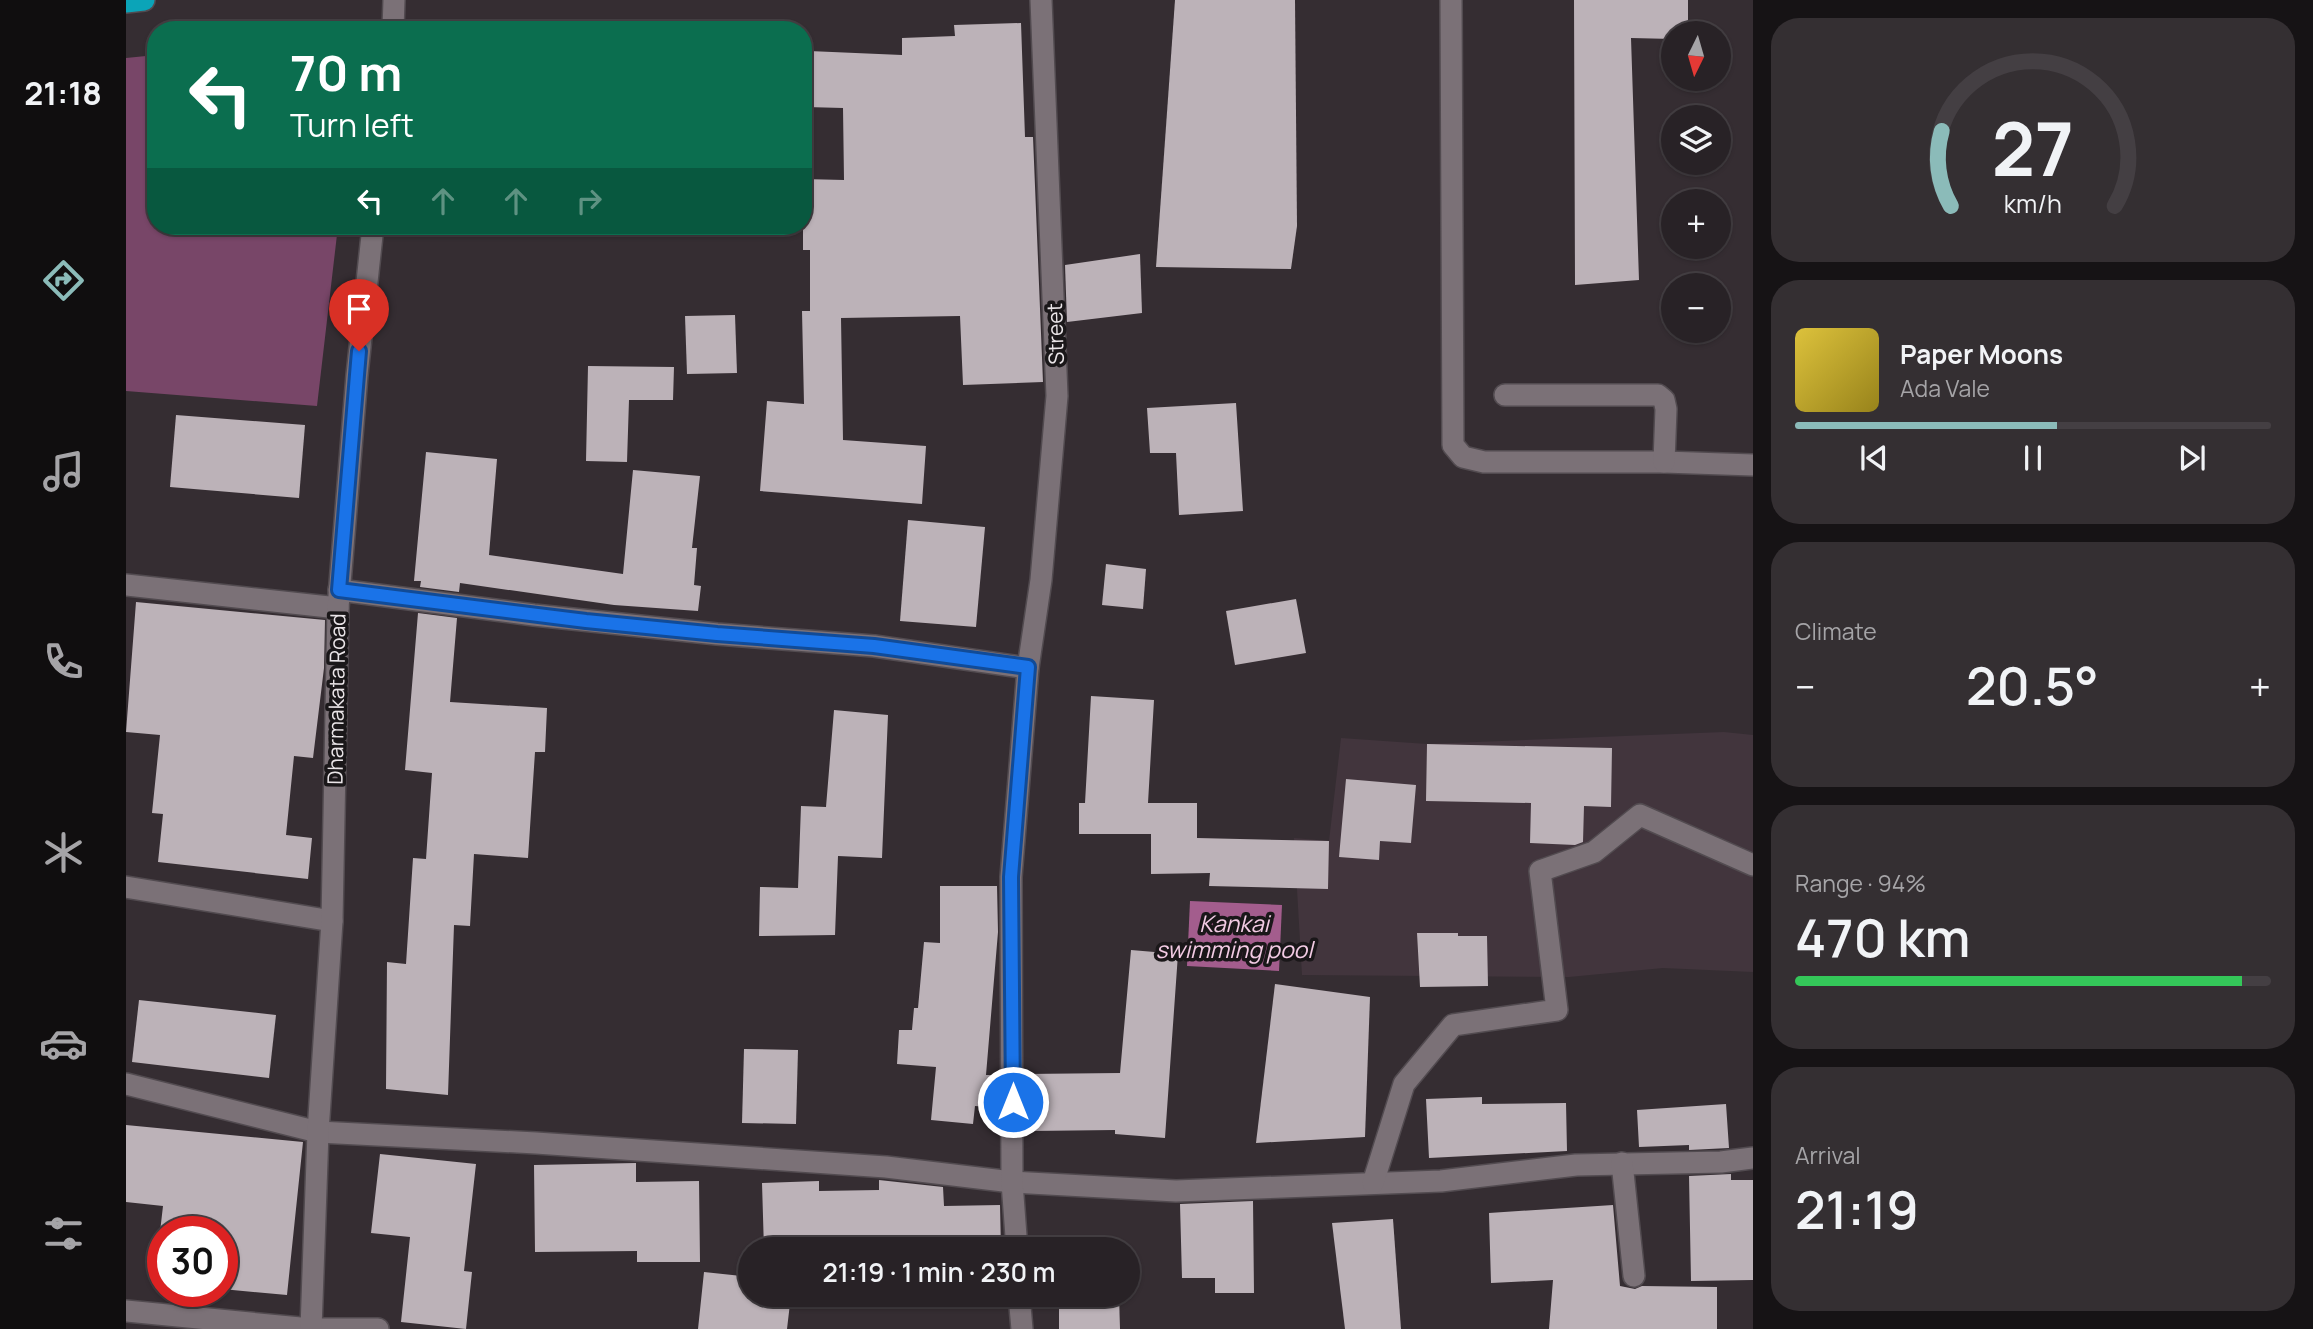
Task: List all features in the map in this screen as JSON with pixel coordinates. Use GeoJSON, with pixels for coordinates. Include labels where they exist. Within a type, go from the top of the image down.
{"type":"FeatureCollection","features":[{"type":"Feature","properties":{"kind":"highway"},"geometry":{"type":"LineString","coordinates":[[126,2],[144,0]]}},
{"type":"Feature","properties":{"kind":"street"},"geometry":{"type":"LineString","coordinates":[[393,21],[394,0]]}},
{"type":"Feature","properties":{"kind":"street","name":"Street"},"geometry":{"type":"LineString","coordinates":[[1016,1237],[1012,1182],[1011,877],[1028,667],[1041,580],[1057,396],[1041,0]]}},
{"type":"Feature","properties":{"kind":"street"},"geometry":{"type":"LineString","coordinates":[[1451,0],[1453,445],[1462,457],[1484,462],[1753,465]]}},
{"type":"Feature","properties":{"kind":"street","name":"Dharmakata Road"},"geometry":{"type":"LineString","coordinates":[[311,1329],[317,1132],[332,921],[339,599],[357,375],[372,235]]}},
{"type":"Feature","properties":{"kind":"street"},"geometry":{"type":"LineString","coordinates":[[1505,395],[1658,395],[1664,400],[1666,409],[1664,462]]}},
{"type":"Feature","properties":{"kind":"street"},"geometry":{"type":"LineString","coordinates":[[126,585],[339,599],[874,646],[1028,667]]}},
{"type":"Feature","properties":{"kind":"street"},"geometry":{"type":"LineString","coordinates":[[1373,1183],[1404,1084],[1453,1024],[1557,1010],[1540,871],[1594,852],[1640,815],[1753,865]]}},
{"type":"Feature","properties":{"kind":"street"},"geometry":{"type":"LineString","coordinates":[[126,887],[332,921]]}},
{"type":"Feature","properties":{"kind":"street"},"geometry":{"type":"LineString","coordinates":[[126,1084],[317,1132],[536,1143],[886,1167],[1012,1182],[1176,1191],[1441,1181],[1576,1165],[1721,1162],[1753,1158]]}},
{"type":"Feature","properties":{"kind":"street"},"geometry":{"type":"LineString","coordinates":[[1622,1163],[1634,1276]]}},
{"type":"Feature","properties":{"kind":"street"},"geometry":{"type":"LineString","coordinates":[[1021,1307],[1022,1329]]}},
{"type":"Feature","properties":{"kind":"street"},"geometry":{"type":"LineString","coordinates":[[126,1311],[311,1329],[379,1329]]}},
{"type":"Feature","properties":{"kind":"shaded area"},"geometry":{"type":"Polygon","coordinates":[[[147,56],[147,235],[337,235],[317,406],[126,391],[126,58],[147,56]]]}},
{"type":"Feature","properties":{"kind":"shaded area"},"geometry":{"type":"Polygon","coordinates":[[[1724,732],[1753,735],[1753,972],[1663,968],[1569,977],[1302,975],[1294,838],[1329,841],[1341,738],[1427,744],[1724,732]]]}},
{"type":"Feature","properties":{"kind":"water","name":"Kankai swimming pool"},"geometry":{"type":"Polygon","coordinates":[[[1190,901],[1282,905],[1279,971],[1187,966],[1190,901]]]}},
{"type":"Feature","properties":{"kind":"building"},"geometry":{"type":"Polygon","coordinates":[[[1175,0],[1295,0],[1297,226],[1291,269],[1156,267],[1175,0]]]}},
{"type":"Feature","properties":{"kind":"building"},"geometry":{"type":"Polygon","coordinates":[[[1574,0],[1688,0],[1688,21],[1661,21],[1661,39],[1631,38],[1639,280],[1575,285],[1574,0]]]}},
{"type":"Feature","properties":{"kind":"building"},"geometry":{"type":"Polygon","coordinates":[[[1021,23],[1025,137],[1033,137],[1043,382],[963,385],[960,316],[841,318],[843,440],[926,446],[922,504],[760,491],[767,401],[804,404],[802,311],[810,311],[810,250],[803,250],[803,235],[812,235],[812,179],[844,180],[843,108],[812,107],[812,51],[902,55],[902,38],[955,36],[954,25],[1021,23]]]}},
{"type":"Feature","properties":{"kind":"building"},"geometry":{"type":"Polygon","coordinates":[[[1140,254],[1142,313],[1067,322],[1065,265],[1140,254]]]}},
{"type":"Feature","properties":{"kind":"building"},"geometry":{"type":"Polygon","coordinates":[[[735,315],[737,373],[687,374],[685,316],[735,315]]]}},
{"type":"Feature","properties":{"kind":"building"},"geometry":{"type":"Polygon","coordinates":[[[588,366],[674,367],[673,400],[629,400],[627,462],[586,461],[588,366]]]}},
{"type":"Feature","properties":{"kind":"building"},"geometry":{"type":"Polygon","coordinates":[[[1236,403],[1243,511],[1179,515],[1176,453],[1150,453],[1147,408],[1236,403]]]}},
{"type":"Feature","properties":{"kind":"building"},"geometry":{"type":"Polygon","coordinates":[[[176,415],[305,425],[299,498],[170,487],[176,415]]]}},
{"type":"Feature","properties":{"kind":"building"},"geometry":{"type":"Polygon","coordinates":[[[426,452],[497,459],[489,555],[623,574],[633,470],[700,476],[692,548],[697,548],[694,585],[701,586],[698,611],[614,605],[460,583],[459,592],[420,587],[421,581],[414,581],[426,452]]]}},
{"type":"Feature","properties":{"kind":"building"},"geometry":{"type":"Polygon","coordinates":[[[908,520],[985,527],[976,627],[900,621],[908,520]]]}},
{"type":"Feature","properties":{"kind":"building"},"geometry":{"type":"Polygon","coordinates":[[[1106,564],[1146,569],[1143,609],[1102,605],[1106,564]]]}},
{"type":"Feature","properties":{"kind":"building"},"geometry":{"type":"Polygon","coordinates":[[[1296,599],[1306,653],[1235,665],[1226,611],[1296,599]]]}},
{"type":"Feature","properties":{"kind":"building"},"geometry":{"type":"Polygon","coordinates":[[[136,602],[325,620],[324,668],[313,758],[294,756],[286,835],[312,838],[308,879],[158,862],[163,814],[152,813],[160,735],[126,732],[136,602]]]}},
{"type":"Feature","properties":{"kind":"building"},"geometry":{"type":"Polygon","coordinates":[[[418,613],[457,618],[450,702],[547,708],[545,752],[535,752],[528,858],[474,854],[470,926],[454,925],[448,1095],[386,1089],[387,962],[406,964],[413,858],[426,859],[432,773],[405,770],[418,613]]]}},
{"type":"Feature","properties":{"kind":"building"},"geometry":{"type":"Polygon","coordinates":[[[1091,696],[1154,700],[1148,803],[1197,803],[1197,838],[1329,841],[1328,889],[1209,886],[1210,873],[1151,874],[1151,834],[1079,834],[1079,803],[1085,803],[1091,696]]]}},
{"type":"Feature","properties":{"kind":"building"},"geometry":{"type":"Polygon","coordinates":[[[834,710],[888,715],[882,858],[838,856],[835,935],[759,936],[760,887],[798,888],[801,806],[826,807],[834,710]]]}},
{"type":"Feature","properties":{"kind":"building"},"geometry":{"type":"Polygon","coordinates":[[[1427,744],[1612,748],[1611,807],[1584,806],[1583,842],[1575,845],[1530,843],[1531,803],[1426,801],[1427,744]]]}},
{"type":"Feature","properties":{"kind":"building"},"geometry":{"type":"Polygon","coordinates":[[[1346,779],[1416,785],[1411,843],[1380,841],[1379,860],[1339,857],[1346,779]]]}},
{"type":"Feature","properties":{"kind":"building"},"geometry":{"type":"Polygon","coordinates":[[[940,886],[997,886],[998,932],[986,1075],[999,1075],[999,1108],[975,1106],[973,1124],[931,1120],[936,1067],[897,1064],[899,1030],[912,1030],[914,1008],[918,1008],[924,942],[940,943],[940,886]]]}},
{"type":"Feature","properties":{"kind":"building"},"geometry":{"type":"Polygon","coordinates":[[[1417,933],[1487,936],[1488,986],[1420,987],[1417,933]]]}},
{"type":"Feature","properties":{"kind":"building"},"geometry":{"type":"Polygon","coordinates":[[[1131,950],[1178,954],[1165,1138],[1115,1134],[1115,1130],[1031,1131],[1031,1110],[1025,1110],[1025,1074],[1120,1073],[1131,950]]]}},
{"type":"Feature","properties":{"kind":"building"},"geometry":{"type":"Polygon","coordinates":[[[1275,984],[1370,997],[1365,1137],[1256,1143],[1275,984]]]}},
{"type":"Feature","properties":{"kind":"building"},"geometry":{"type":"Polygon","coordinates":[[[139,1000],[276,1015],[269,1078],[132,1062],[139,1000]]]}},
{"type":"Feature","properties":{"kind":"building"},"geometry":{"type":"Polygon","coordinates":[[[744,1049],[798,1050],[796,1124],[742,1123],[744,1049]]]}},
{"type":"Feature","properties":{"kind":"building"},"geometry":{"type":"Polygon","coordinates":[[[1482,1097],[1482,1104],[1566,1103],[1567,1151],[1429,1158],[1426,1099],[1482,1097]]]}},
{"type":"Feature","properties":{"kind":"building"},"geometry":{"type":"Polygon","coordinates":[[[1726,1104],[1729,1148],[1689,1150],[1689,1145],[1639,1147],[1637,1110],[1726,1104]]]}},
{"type":"Feature","properties":{"kind":"building"},"geometry":{"type":"Polygon","coordinates":[[[126,1125],[303,1142],[287,1295],[238,1290],[238,1216],[162,1216],[163,1206],[126,1202],[126,1125]]]}},
{"type":"Feature","properties":{"kind":"building"},"geometry":{"type":"Polygon","coordinates":[[[380,1154],[476,1164],[464,1271],[472,1272],[466,1329],[401,1322],[410,1237],[371,1233],[380,1154]]]}},
{"type":"Feature","properties":{"kind":"building"},"geometry":{"type":"Polygon","coordinates":[[[636,1163],[636,1182],[699,1181],[700,1262],[637,1262],[637,1251],[535,1252],[534,1165],[636,1163]]]}},
{"type":"Feature","properties":{"kind":"building"},"geometry":{"type":"Polygon","coordinates":[[[1731,1174],[1731,1180],[1753,1180],[1753,1280],[1691,1281],[1689,1176],[1731,1174]]]}},
{"type":"Feature","properties":{"kind":"building"},"geometry":{"type":"Polygon","coordinates":[[[879,1180],[943,1187],[944,1206],[1000,1205],[1001,1237],[764,1237],[762,1183],[819,1181],[819,1191],[879,1190],[879,1180]]]}},
{"type":"Feature","properties":{"kind":"building"},"geometry":{"type":"Polygon","coordinates":[[[1253,1201],[1254,1293],[1215,1293],[1215,1278],[1182,1278],[1180,1204],[1253,1201]]]}},
{"type":"Feature","properties":{"kind":"building"},"geometry":{"type":"Polygon","coordinates":[[[1613,1205],[1620,1286],[1635,1289],[1642,1286],[1717,1287],[1717,1329],[1549,1329],[1553,1280],[1491,1283],[1489,1213],[1613,1205]]]}},
{"type":"Feature","properties":{"kind":"building"},"geometry":{"type":"Polygon","coordinates":[[[1393,1219],[1401,1329],[1345,1329],[1332,1223],[1393,1219]]]}},
{"type":"Feature","properties":{"kind":"building"},"geometry":{"type":"Polygon","coordinates":[[[704,1272],[738,1276],[738,1307],[790,1307],[787,1329],[698,1329],[704,1272]]]}},
{"type":"Feature","properties":{"kind":"building"},"geometry":{"type":"Polygon","coordinates":[[[1059,1307],[1119,1307],[1120,1329],[1059,1329],[1059,1307]]]}},
{"type":"Feature","properties":{"kind":"route"},"geometry":{"type":"LineString","coordinates":[[359,351],[339,590],[586,621],[874,646],[1028,667],[1011,877],[1013,1102]]}}]}
